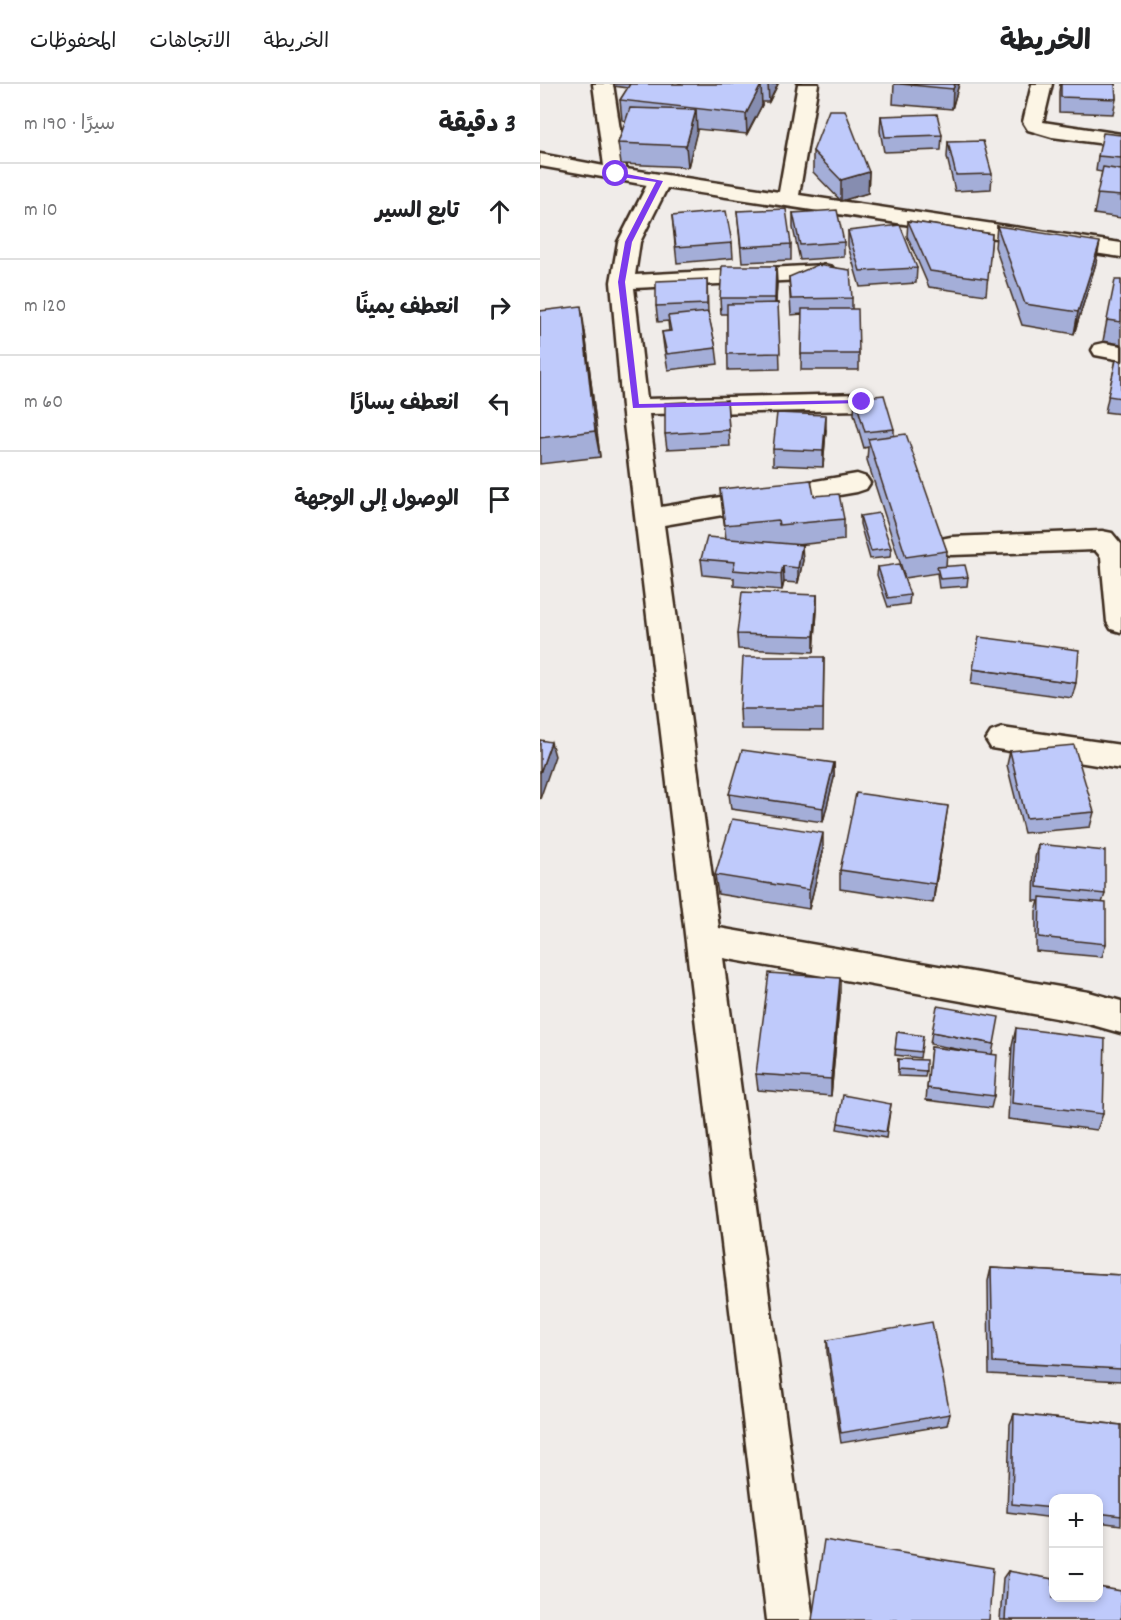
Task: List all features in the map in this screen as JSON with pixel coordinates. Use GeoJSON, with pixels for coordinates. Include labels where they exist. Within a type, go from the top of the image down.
{"type":"FeatureCollection","features":[{"type":"Feature","properties":{"kind":"street"},"geometry":{"type":"LineString","coordinates":[[603,84],[616,174]]}},
{"type":"Feature","properties":{"kind":"street"},"geometry":{"type":"LineString","coordinates":[[788,199],[808,84]]}},
{"type":"Feature","properties":{"kind":"street"},"geometry":{"type":"LineString","coordinates":[[1042,84],[1033,122],[1035,126],[1052,131],[1121,140]]}},
{"type":"Feature","properties":{"kind":"street"},"geometry":{"type":"LineString","coordinates":[[540,160],[660,181],[1121,250]]}},
{"type":"Feature","properties":{"kind":"street"},"geometry":{"type":"LineString","coordinates":[[660,181],[629,242],[622,282],[635,407],[790,1620]]}},
{"type":"Feature","properties":{"kind":"street"},"geometry":{"type":"LineString","coordinates":[[622,282],[824,272]]}},
{"type":"Feature","properties":{"kind":"street"},"geometry":{"type":"LineString","coordinates":[[635,407],[862,402]]}},
{"type":"Feature","properties":{"kind":"street"},"geometry":{"type":"LineString","coordinates":[[650,518],[858,483]]}},
{"type":"Feature","properties":{"kind":"street"},"geometry":{"type":"LineString","coordinates":[[951,546],[1102,540],[1115,555],[1121,622]]}},
{"type":"Feature","properties":{"kind":"street"},"geometry":{"type":"LineString","coordinates":[[1002,740],[1121,757]]}},
{"type":"Feature","properties":{"kind":"street"},"geometry":{"type":"LineString","coordinates":[[704,940],[1089,1008],[1121,1017]]}},
{"type":"Feature","properties":{"kind":"building"},"geometry":{"type":"Polygon","coordinates":[[[630,84],[761,85],[746,114],[620,100],[630,84]]]}},
{"type":"Feature","properties":{"kind":"building"},"geometry":{"type":"Polygon","coordinates":[[[900,84],[955,84],[953,89],[900,84]]]}},
{"type":"Feature","properties":{"kind":"building"},"geometry":{"type":"Polygon","coordinates":[[[1061,84],[1115,84],[1116,99],[1061,97],[1061,84]]]}},
{"type":"Feature","properties":{"kind":"building"},"geometry":{"type":"Polygon","coordinates":[[[630,108],[696,110],[686,146],[618,143],[630,108]]]}},
{"type":"Feature","properties":{"kind":"building"},"geometry":{"type":"Polygon","coordinates":[[[829,110],[845,110],[869,172],[841,180],[813,151],[829,110]]]}},
{"type":"Feature","properties":{"kind":"building"},"geometry":{"type":"Polygon","coordinates":[[[937,114],[942,135],[885,137],[881,116],[937,114]]]}},
{"type":"Feature","properties":{"kind":"building"},"geometry":{"type":"Polygon","coordinates":[[[1103,133],[1121,135],[1121,158],[1098,156],[1103,133]]]}},
{"type":"Feature","properties":{"kind":"building"},"geometry":{"type":"Polygon","coordinates":[[[983,141],[992,174],[956,175],[948,142],[983,141]]]}},
{"type":"Feature","properties":{"kind":"building"},"geometry":{"type":"Polygon","coordinates":[[[1103,167],[1121,170],[1121,196],[1097,194],[1103,167]]]}},
{"type":"Feature","properties":{"kind":"building"},"geometry":{"type":"Polygon","coordinates":[[[786,209],[791,244],[741,247],[737,211],[786,209]]]}},
{"type":"Feature","properties":{"kind":"building"},"geometry":{"type":"Polygon","coordinates":[[[837,210],[844,242],[800,245],[793,213],[837,210]]]}},
{"type":"Feature","properties":{"kind":"building"},"geometry":{"type":"Polygon","coordinates":[[[726,211],[732,243],[676,247],[672,216],[726,211]]]}},
{"type":"Feature","properties":{"kind":"building"},"geometry":{"type":"Polygon","coordinates":[[[908,221],[992,234],[988,279],[930,271],[908,221]]]}},
{"type":"Feature","properties":{"kind":"building"},"geometry":{"type":"Polygon","coordinates":[[[900,225],[917,268],[860,271],[848,231],[900,225]]]}},
{"type":"Feature","properties":{"kind":"building"},"geometry":{"type":"Polygon","coordinates":[[[997,226],[1100,242],[1078,312],[1025,304],[997,226]]]}},
{"type":"Feature","properties":{"kind":"building"},"geometry":{"type":"Polygon","coordinates":[[[817,265],[850,270],[852,298],[791,299],[789,277],[817,265]]]}},
{"type":"Feature","properties":{"kind":"building"},"geometry":{"type":"Polygon","coordinates":[[[722,266],[776,266],[775,298],[720,298],[722,266]]]}},
{"type":"Feature","properties":{"kind":"building"},"geometry":{"type":"Polygon","coordinates":[[[707,279],[707,304],[656,306],[656,281],[707,279]]]}},
{"type":"Feature","properties":{"kind":"building"},"geometry":{"type":"Polygon","coordinates":[[[1115,280],[1121,280],[1121,322],[1107,320],[1115,280]]]}},
{"type":"Feature","properties":{"kind":"building"},"geometry":{"type":"Polygon","coordinates":[[[778,303],[780,353],[727,354],[727,304],[778,303]]]}},
{"type":"Feature","properties":{"kind":"building"},"geometry":{"type":"Polygon","coordinates":[[[581,306],[595,431],[540,438],[540,311],[581,306]]]}},
{"type":"Feature","properties":{"kind":"building"},"geometry":{"type":"Polygon","coordinates":[[[802,309],[858,309],[859,354],[801,354],[802,309]]]}},
{"type":"Feature","properties":{"kind":"building"},"geometry":{"type":"Polygon","coordinates":[[[708,312],[716,348],[667,354],[662,332],[671,331],[668,316],[708,312]]]}},
{"type":"Feature","properties":{"kind":"building"},"geometry":{"type":"Polygon","coordinates":[[[1116,360],[1121,361],[1121,398],[1108,396],[1116,360]]]}},
{"type":"Feature","properties":{"kind":"building"},"geometry":{"type":"Polygon","coordinates":[[[884,395],[894,429],[865,432],[855,398],[884,395]]]}},
{"type":"Feature","properties":{"kind":"building"},"geometry":{"type":"Polygon","coordinates":[[[727,400],[729,430],[665,434],[665,403],[727,400]]]}},
{"type":"Feature","properties":{"kind":"building"},"geometry":{"type":"Polygon","coordinates":[[[777,413],[826,415],[823,451],[773,449],[777,413]]]}},
{"type":"Feature","properties":{"kind":"building"},"geometry":{"type":"Polygon","coordinates":[[[906,434],[947,551],[906,557],[868,439],[906,434]]]}},
{"type":"Feature","properties":{"kind":"building"},"geometry":{"type":"Polygon","coordinates":[[[811,480],[814,496],[839,494],[844,519],[779,525],[778,520],[725,525],[720,489],[811,480]]]}},
{"type":"Feature","properties":{"kind":"building"},"geometry":{"type":"Polygon","coordinates":[[[879,513],[891,548],[871,551],[860,516],[879,513]]]}},
{"type":"Feature","properties":{"kind":"building"},"geometry":{"type":"Polygon","coordinates":[[[707,537],[802,545],[798,568],[783,566],[781,574],[733,570],[735,562],[701,559],[707,537]]]}},
{"type":"Feature","properties":{"kind":"building"},"geometry":{"type":"Polygon","coordinates":[[[899,564],[910,595],[888,598],[878,567],[899,564]]]}},
{"type":"Feature","properties":{"kind":"building"},"geometry":{"type":"Polygon","coordinates":[[[965,565],[968,577],[940,579],[937,567],[965,565]]]}},
{"type":"Feature","properties":{"kind":"building"},"geometry":{"type":"Polygon","coordinates":[[[742,592],[817,595],[814,636],[737,634],[742,592]]]}},
{"type":"Feature","properties":{"kind":"building"},"geometry":{"type":"Polygon","coordinates":[[[979,637],[1079,650],[1076,683],[973,669],[979,637]]]}},
{"type":"Feature","properties":{"kind":"building"},"geometry":{"type":"Polygon","coordinates":[[[743,657],[824,657],[823,709],[740,709],[743,657]]]}},
{"type":"Feature","properties":{"kind":"building"},"geometry":{"type":"Polygon","coordinates":[[[540,740],[551,742],[540,773],[540,740]]]}},
{"type":"Feature","properties":{"kind":"building"},"geometry":{"type":"Polygon","coordinates":[[[1074,745],[1094,812],[1026,818],[1010,751],[1074,745]]]}},
{"type":"Feature","properties":{"kind":"building"},"geometry":{"type":"Polygon","coordinates":[[[742,750],[834,763],[823,808],[729,794],[742,750]]]}},
{"type":"Feature","properties":{"kind":"building"},"geometry":{"type":"Polygon","coordinates":[[[856,793],[948,806],[935,884],[840,870],[856,793]]]}},
{"type":"Feature","properties":{"kind":"building"},"geometry":{"type":"Polygon","coordinates":[[[732,819],[823,833],[809,890],[715,875],[732,819]]]}},
{"type":"Feature","properties":{"kind":"building"},"geometry":{"type":"Polygon","coordinates":[[[1038,844],[1105,851],[1105,894],[1037,887],[1038,844]]]}},
{"type":"Feature","properties":{"kind":"building"},"geometry":{"type":"Polygon","coordinates":[[[1040,897],[1106,903],[1106,944],[1039,937],[1040,897]]]}},
{"type":"Feature","properties":{"kind":"building"},"geometry":{"type":"Polygon","coordinates":[[[769,973],[840,978],[831,1079],[756,1074],[769,973]]]}},
{"type":"Feature","properties":{"kind":"building"},"geometry":{"type":"Polygon","coordinates":[[[937,1006],[999,1017],[994,1044],[932,1032],[937,1006]]]}},
{"type":"Feature","properties":{"kind":"building"},"geometry":{"type":"Polygon","coordinates":[[[1016,1028],[1105,1039],[1103,1114],[1012,1103],[1016,1028]]]}},
{"type":"Feature","properties":{"kind":"building"},"geometry":{"type":"Polygon","coordinates":[[[897,1032],[923,1036],[921,1052],[895,1049],[897,1032]]]}},
{"type":"Feature","properties":{"kind":"building"},"geometry":{"type":"Polygon","coordinates":[[[931,1047],[997,1055],[994,1096],[927,1088],[931,1047]]]}},
{"type":"Feature","properties":{"kind":"building"},"geometry":{"type":"Polygon","coordinates":[[[898,1059],[926,1060],[926,1071],[898,1069],[898,1059]]]}},
{"type":"Feature","properties":{"kind":"building"},"geometry":{"type":"Polygon","coordinates":[[[843,1095],[891,1104],[886,1132],[838,1123],[843,1095]]]}},
{"type":"Feature","properties":{"kind":"building"},"geometry":{"type":"Polygon","coordinates":[[[991,1268],[1121,1275],[1121,1369],[993,1362],[991,1268]]]}},
{"type":"Feature","properties":{"kind":"building"},"geometry":{"type":"Polygon","coordinates":[[[932,1322],[950,1414],[841,1433],[827,1340],[932,1322]]]}},
{"type":"Feature","properties":{"kind":"building"},"geometry":{"type":"Polygon","coordinates":[[[1014,1414],[1121,1425],[1121,1516],[1103,1514],[1103,1494],[1049,1494],[1049,1508],[1012,1504],[1014,1414]]]}},
{"type":"Feature","properties":{"kind":"building"},"geometry":{"type":"Polygon","coordinates":[[[824,1540],[993,1568],[989,1620],[812,1620],[824,1540]]]}},
{"type":"Feature","properties":{"kind":"building"},"geometry":{"type":"Polygon","coordinates":[[[1008,1571],[1049,1578],[1049,1602],[1103,1602],[1103,1588],[1121,1591],[1121,1620],[1005,1620],[1008,1571]]]}},
{"type":"Feature","properties":{"kind":"route"},"geometry":{"type":"LineString","coordinates":[[616,174],[660,181],[637,224],[624,260],[622,282],[635,407],[862,402]]}}]}
